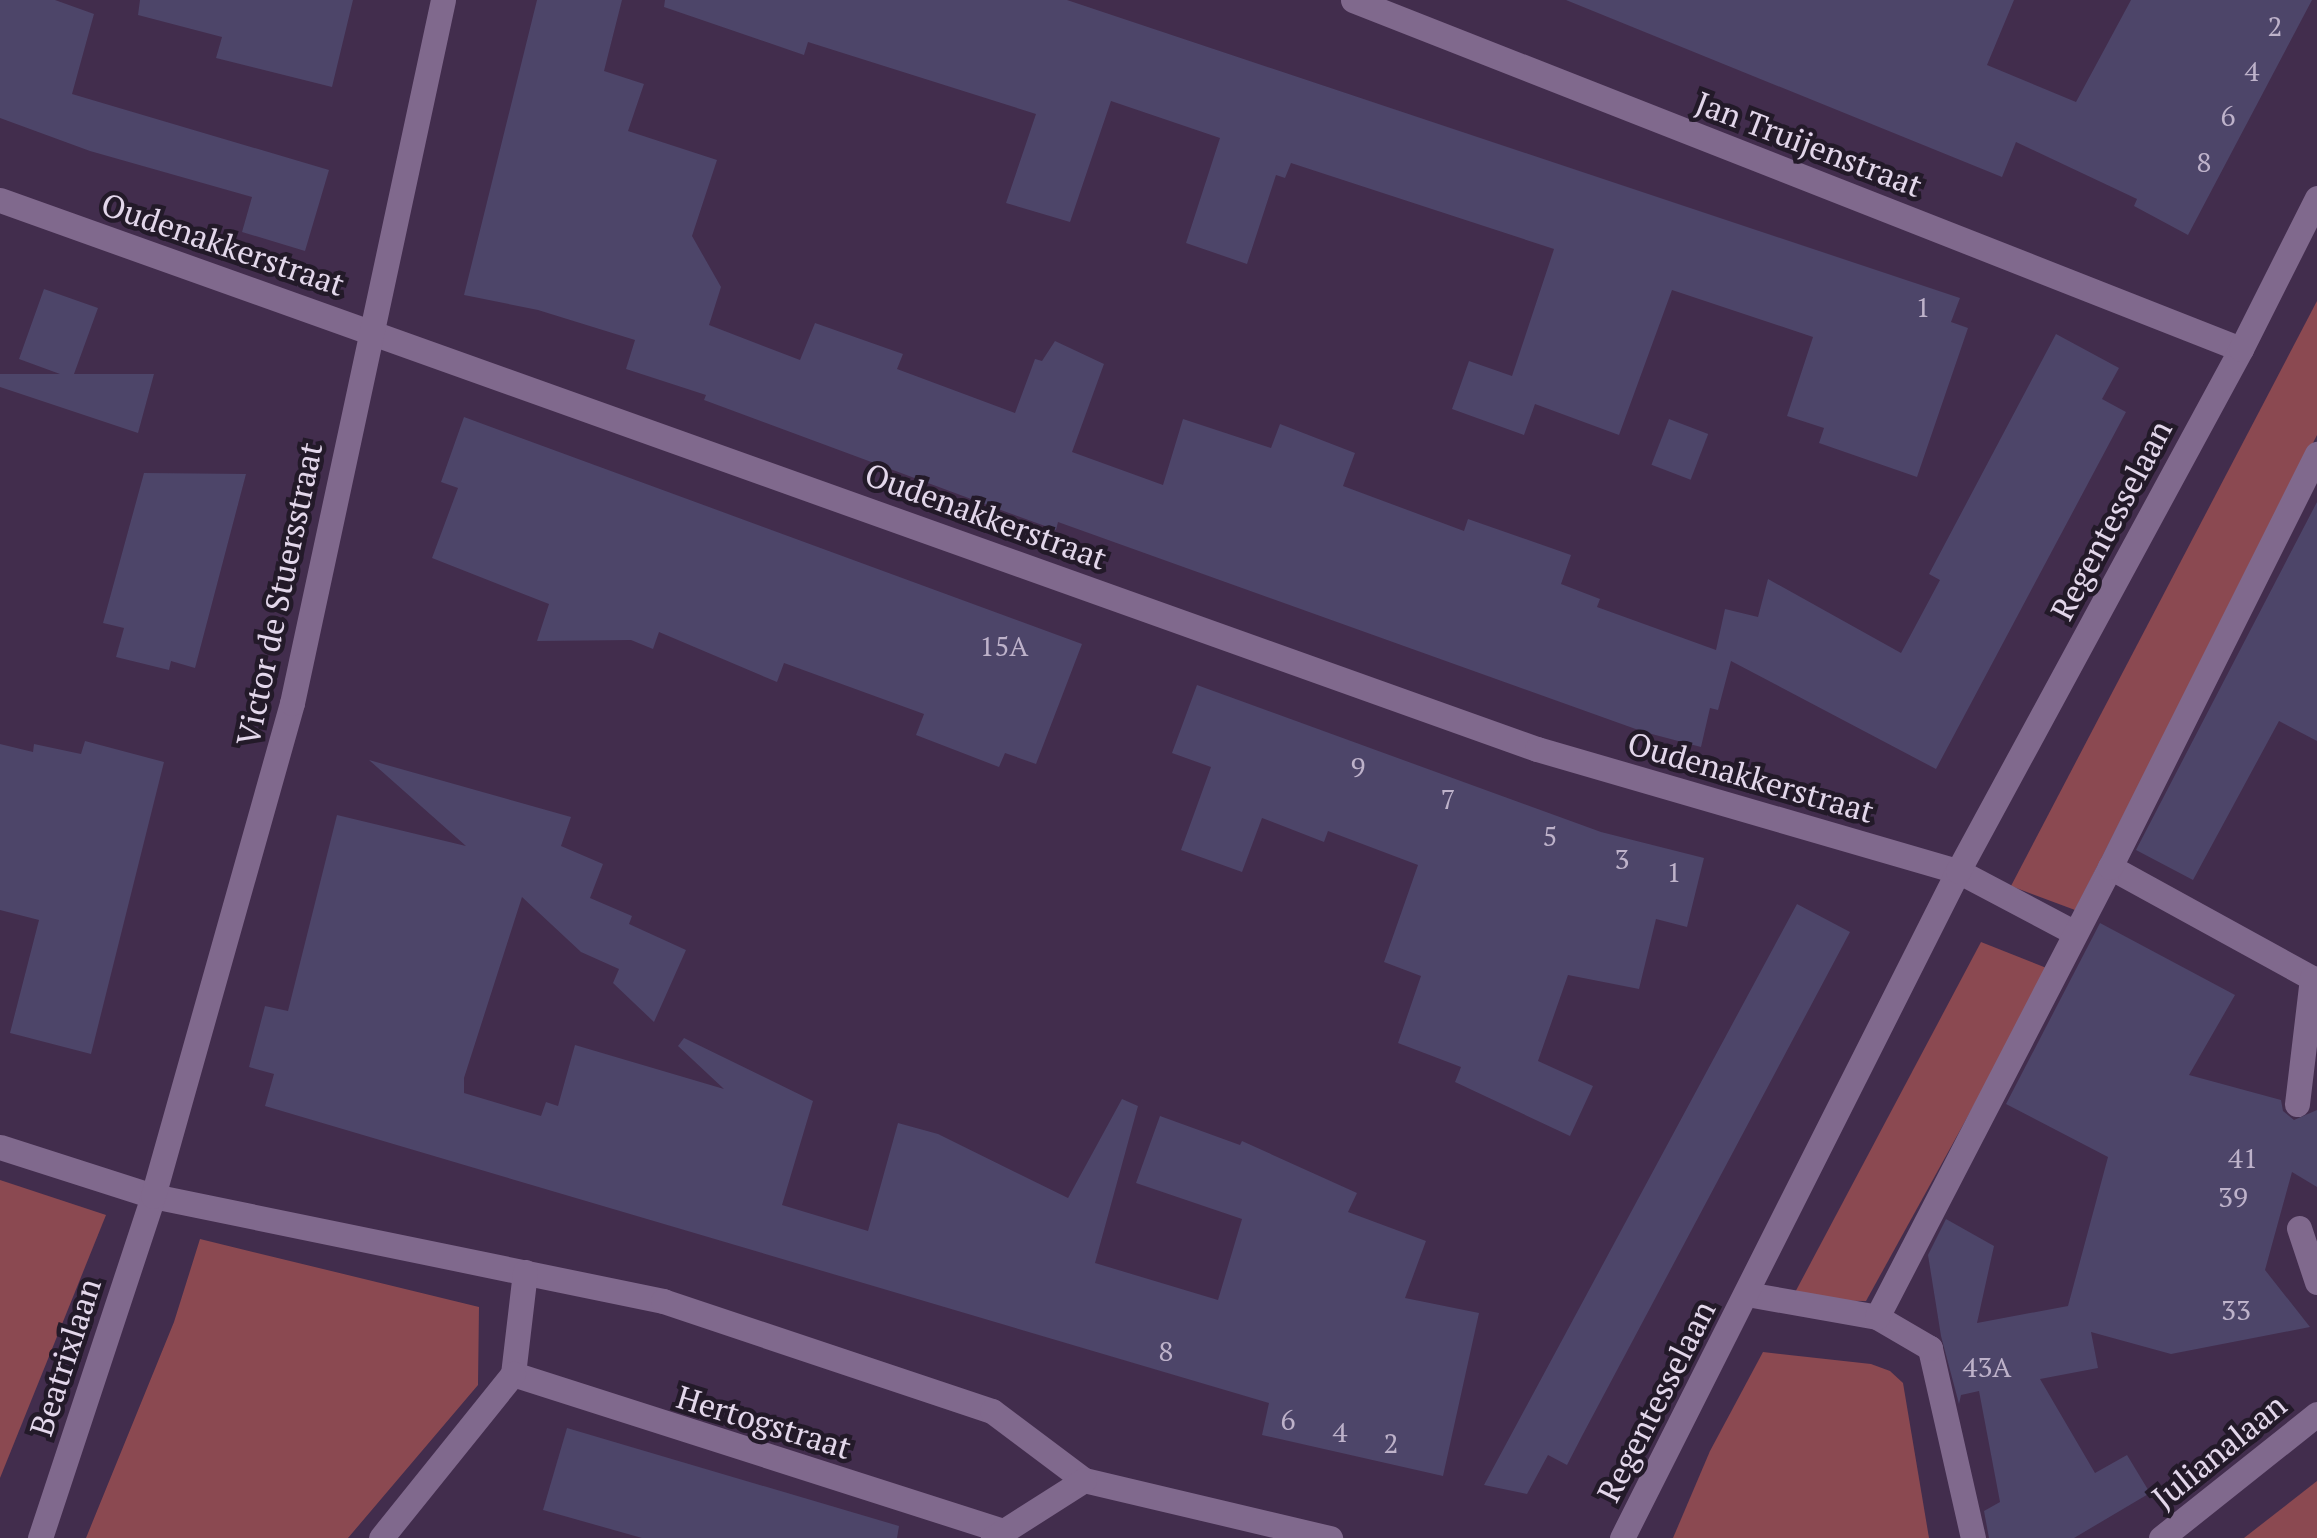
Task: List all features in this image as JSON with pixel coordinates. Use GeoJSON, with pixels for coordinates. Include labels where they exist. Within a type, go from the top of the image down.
{"type":"FeatureCollection","features":[{"type":"Feature","properties":{"kind":"street","name":"Victor de Stuersstraat"},"geometry":{"type":"LineString","coordinates":[[152,1196],[292,704],[442,0]]}},
{"type":"Feature","properties":{"kind":"street","name":"Jan Truijenstraat"},"geometry":{"type":"LineString","coordinates":[[1353,0],[2241,349]]}},
{"type":"Feature","properties":{"kind":"street","name":"Regentesselaan"},"geometry":{"type":"LineString","coordinates":[[1622,1538],[1958,870],[2241,349],[2317,198]]}},
{"type":"Feature","properties":{"kind":"street","name":"Oudenakkerstraat"},"geometry":{"type":"LineString","coordinates":[[0,200],[1537,749],[1958,870]]}},
{"type":"Feature","properties":{"kind":"street"},"geometry":{"type":"LineString","coordinates":[[1877,1316],[2110,867],[2317,454]]}},
{"type":"Feature","properties":{"kind":"street"},"geometry":{"type":"LineString","coordinates":[[2110,867],[2312,978],[2296,1104]]}},
{"type":"Feature","properties":{"kind":"street"},"geometry":{"type":"LineString","coordinates":[[1958,870],[2075,933]]}},
{"type":"Feature","properties":{"kind":"street"},"geometry":{"type":"LineString","coordinates":[[0,1146],[152,1196],[663,1302],[992,1411],[1084,1480],[1330,1538]]}},
{"type":"Feature","properties":{"kind":"street","name":"Beatrixlaan"},"geometry":{"type":"LineString","coordinates":[[40,1538],[152,1196]]}},
{"type":"Feature","properties":{"kind":"street"},"geometry":{"type":"LineString","coordinates":[[2298,1228],[2317,1282]]}},
{"type":"Feature","properties":{"kind":"street"},"geometry":{"type":"LineString","coordinates":[[381,1538],[513,1374],[525,1272]]}},
{"type":"Feature","properties":{"kind":"street","name":"Regentesselaan"},"geometry":{"type":"LineString","coordinates":[[1748,1294],[1877,1316],[1930,1348],[1972,1538]]}},
{"type":"Feature","properties":{"kind":"street","name":"Hertogstraat"},"geometry":{"type":"LineString","coordinates":[[513,1374],[996,1534],[1084,1480]]}},
{"type":"Feature","properties":{"kind":"street","name":"Julianalaan"},"geometry":{"type":"LineString","coordinates":[[2161,1538],[2317,1414]]}},
{"type":"Feature","properties":{"kind":"shaded area"},"geometry":{"type":"Polygon","coordinates":[[[2317,301],[2317,435],[2075,910],[2011,886],[2317,301]]]}},
{"type":"Feature","properties":{"kind":"shaded area"},"geometry":{"type":"Polygon","coordinates":[[[1981,942],[2049,969],[1866,1301],[1791,1300],[1981,942]]]}},
{"type":"Feature","properties":{"kind":"shaded area"},"geometry":{"type":"Polygon","coordinates":[[[0,1180],[106,1215],[0,1478],[0,1180]]]}},
{"type":"Feature","properties":{"kind":"shaded area"},"geometry":{"type":"Polygon","coordinates":[[[200,1239],[479,1307],[478,1385],[348,1538],[86,1538],[174,1322],[200,1239]]]}},
{"type":"Feature","properties":{"kind":"shaded area"},"geometry":{"type":"Polygon","coordinates":[[[1763,1352],[1871,1364],[1890,1371],[1903,1383],[1929,1538],[1673,1538],[1710,1451],[1763,1352]]]}},
{"type":"Feature","properties":{"kind":"shaded area"},"geometry":{"type":"Polygon","coordinates":[[[2317,1481],[2317,1538],[2244,1538],[2317,1481]]]}},
{"type":"Feature","properties":{"kind":"building"},"geometry":{"type":"Polygon","coordinates":[[[0,0],[55,0],[94,14],[72,94],[329,170],[305,251],[242,232],[252,197],[90,151],[0,118],[0,0]]]}},
{"type":"Feature","properties":{"kind":"building"},"geometry":{"type":"Polygon","coordinates":[[[140,0],[353,0],[332,87],[216,58],[222,37],[138,15],[140,0]]]}},
{"type":"Feature","properties":{"kind":"building"},"geometry":{"type":"Polygon","coordinates":[[[537,0],[622,0],[604,71],[644,84],[628,131],[717,160],[692,236],[721,287],[709,325],[800,360],[815,323],[903,354],[897,369],[1015,413],[1035,359],[1042,361],[1055,341],[1104,364],[1072,452],[1163,485],[1183,419],[1271,448],[1280,424],[1355,453],[1343,486],[1464,531],[1468,519],[1571,555],[1561,584],[1600,599],[1597,607],[1716,650],[1725,609],[1758,617],[1768,579],[1901,653],[1940,580],[1929,574],[2056,334],[2119,368],[2102,399],[2126,412],[1936,769],[1731,661],[1718,710],[1710,708],[1701,747],[1644,732],[1058,522],[1056,530],[1009,513],[704,400],[706,395],[626,369],[635,340],[538,310],[464,295],[537,0]]]}},
{"type":"Feature","properties":{"kind":"building"},"geometry":{"type":"Polygon","coordinates":[[[665,0],[1067,0],[1960,298],[1951,322],[1968,328],[1917,477],[1819,443],[1824,428],[1787,416],[1813,337],[1672,290],[1619,435],[1535,404],[1524,435],[1452,409],[1469,361],[1512,376],[1554,249],[1291,163],[1285,178],[1276,175],[1247,264],[1186,243],[1220,138],[1111,101],[1070,222],[1006,203],[1036,114],[808,42],[804,55],[664,7],[665,0]]]}},
{"type":"Feature","properties":{"kind":"building"},"geometry":{"type":"Polygon","coordinates":[[[1566,0],[2014,0],[1987,65],[2076,102],[2131,0],[2312,0],[2188,235],[2134,206],[2137,199],[2016,142],[2002,177],[1566,0]]]}},
{"type":"Feature","properties":{"kind":"building"},"geometry":{"type":"Polygon","coordinates":[[[44,289],[98,308],[74,374],[154,374],[138,433],[0,387],[0,374],[60,374],[19,359],[44,289]]]}},
{"type":"Feature","properties":{"kind":"building"},"geometry":{"type":"Polygon","coordinates":[[[464,417],[1082,644],[1036,764],[1005,753],[999,767],[916,735],[924,714],[784,663],[777,682],[659,632],[653,649],[631,640],[537,641],[549,604],[432,558],[458,488],[441,482],[464,417]]]}},
{"type":"Feature","properties":{"kind":"building"},"geometry":{"type":"Polygon","coordinates":[[[1669,419],[1708,434],[1691,480],[1651,465],[1669,419]]]}},
{"type":"Feature","properties":{"kind":"building"},"geometry":{"type":"Polygon","coordinates":[[[144,473],[246,474],[195,668],[171,661],[169,670],[116,657],[124,628],[103,623],[144,473]]]}},
{"type":"Feature","properties":{"kind":"building"},"geometry":{"type":"Polygon","coordinates":[[[2317,502],[2317,741],[2279,721],[2193,880],[2136,850],[2317,502]]]}},
{"type":"Feature","properties":{"kind":"building"},"geometry":{"type":"Polygon","coordinates":[[[1197,685],[1601,832],[1704,858],[1687,927],[1656,919],[1639,989],[1568,975],[1538,1061],[1593,1086],[1570,1136],[1455,1082],[1461,1067],[1398,1043],[1421,976],[1384,962],[1418,865],[1328,831],[1324,842],[1262,818],[1242,872],[1181,850],[1211,767],[1172,753],[1197,685]]]}},
{"type":"Feature","properties":{"kind":"building"},"geometry":{"type":"Polygon","coordinates":[[[85,741],[164,762],[91,1054],[10,1033],[39,920],[0,910],[0,744],[33,752],[34,744],[81,754],[85,741]]]}},
{"type":"Feature","properties":{"kind":"building"},"geometry":{"type":"Polygon","coordinates":[[[369,760],[571,817],[561,846],[603,864],[590,898],[632,916],[629,924],[686,950],[654,1022],[613,983],[619,969],[581,952],[522,897],[464,1078],[464,1093],[541,1116],[546,1102],[558,1106],[575,1045],[724,1089],[678,1046],[684,1038],[813,1101],[782,1205],[868,1231],[898,1123],[938,1134],[1068,1198],[1122,1099],[1138,1106],[1095,1263],[1218,1300],[1242,1219],[1136,1183],[1160,1116],[1240,1145],[1242,1141],[1357,1193],[1348,1212],[1426,1241],[1405,1298],[1479,1313],[1443,1476],[1262,1435],[1269,1403],[265,1106],[274,1074],[249,1067],[265,1006],[288,1011],[337,815],[466,846],[369,760]]]}},
{"type":"Feature","properties":{"kind":"building"},"geometry":{"type":"Polygon","coordinates":[[[1797,904],[1850,932],[1567,1465],[1548,1455],[1527,1494],[1484,1485],[1797,904]]]}},
{"type":"Feature","properties":{"kind":"building"},"geometry":{"type":"Polygon","coordinates":[[[2100,923],[2235,995],[2189,1075],[2281,1100],[2283,1111],[2294,1120],[2317,1110],[2317,1187],[2292,1172],[2265,1270],[2310,1327],[2171,1354],[2091,1332],[2098,1368],[2040,1379],[2095,1473],[2127,1455],[2150,1493],[2074,1538],[1989,1538],[1984,1511],[2000,1502],[1979,1391],[1961,1395],[1959,1404],[1941,1336],[1928,1255],[1946,1219],[1994,1246],[1977,1323],[2068,1306],[2108,1157],[2006,1104],[2100,923]]]}},
{"type":"Feature","properties":{"kind":"building"},"geometry":{"type":"Polygon","coordinates":[[[567,1428],[899,1526],[897,1538],[642,1538],[543,1510],[567,1428]]]}}]}
